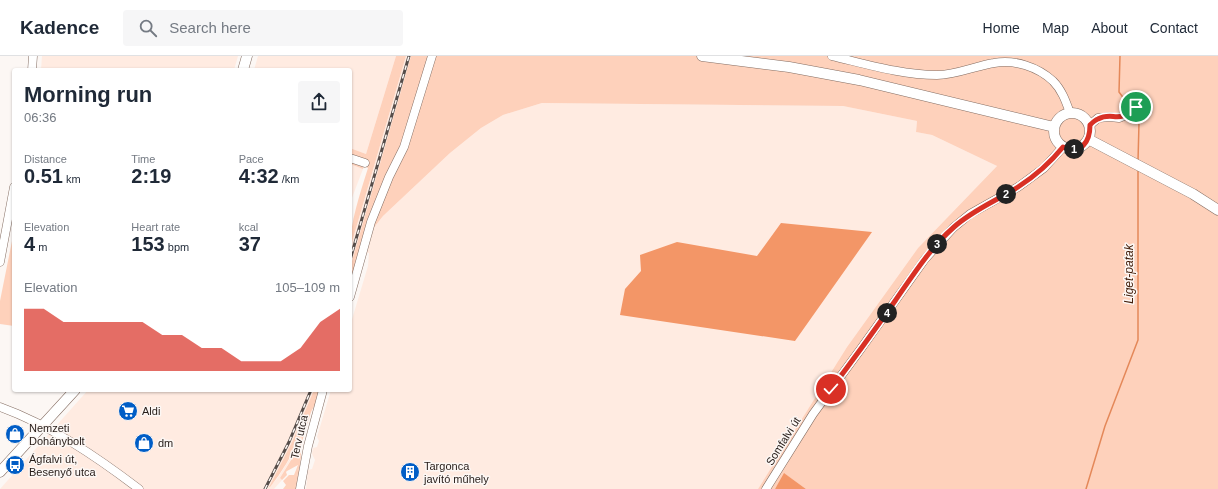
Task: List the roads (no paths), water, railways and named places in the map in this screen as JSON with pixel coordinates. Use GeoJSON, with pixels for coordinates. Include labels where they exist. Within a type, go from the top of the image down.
{"type":"FeatureCollection","features":[{"type":"Feature","properties":{"kind":"main road"},"geometry":{"type":"LineString","coordinates":[[245,68],[248,56]]}},
{"type":"Feature","properties":{"kind":"main road"},"geometry":{"type":"LineString","coordinates":[[702,56],[789,67],[852,79],[1054,128]]}},
{"type":"Feature","properties":{"kind":"main road"},"geometry":{"type":"LineString","coordinates":[[1070,113],[1080,115],[1090,125],[1086,143],[1077,149],[1067,149],[1063,147],[1055,138],[1054,128],[1060,118],[1070,113]]}},
{"type":"Feature","properties":{"kind":"main road"},"geometry":{"type":"LineString","coordinates":[[1088,139],[1193,194],[1218,210]]}},
{"type":"Feature","properties":{"kind":"main road"},"geometry":{"type":"LineString","coordinates":[[0,472],[73,392]]}},
{"type":"Feature","properties":{"kind":"street"},"geometry":{"type":"LineString","coordinates":[[32,68],[33,56]]}},
{"type":"Feature","properties":{"kind":"street"},"geometry":{"type":"LineString","coordinates":[[352,290],[371,222],[404,147],[432,56]]}},
{"type":"Feature","properties":{"kind":"street"},"geometry":{"type":"LineString","coordinates":[[832,56],[914,74],[939,75],[995,63],[1012,62],[1041,72],[1053,81],[1066,101],[1070,113]]}},
{"type":"Feature","properties":{"kind":"street"},"geometry":{"type":"LineString","coordinates":[[1090,125],[1098,118],[1119,118],[1134,109]]}},
{"type":"Feature","properties":{"kind":"street","name":"Somfalvi út"},"geometry":{"type":"LineString","coordinates":[[766,489],[813,414],[924,259],[953,228],[970,214],[1018,187],[1044,168],[1063,147]]}},
{"type":"Feature","properties":{"kind":"street"},"geometry":{"type":"LineString","coordinates":[[352,159],[365,163]]}},
{"type":"Feature","properties":{"kind":"street"},"geometry":{"type":"LineString","coordinates":[[0,262],[12,199]]}},
{"type":"Feature","properties":{"kind":"street","name":"Terv utca"},"geometry":{"type":"LineString","coordinates":[[300,489],[308,446],[322,392]]}},
{"type":"Feature","properties":{"kind":"street"},"geometry":{"type":"LineString","coordinates":[[0,407],[42,426],[105,463],[139,489]]}},
{"type":"Feature","properties":{"kind":"waterway","name":"Liget-patak"},"geometry":{"type":"LineString","coordinates":[[1120,56],[1119,92],[1131,108]]}},
{"type":"Feature","properties":{"kind":"waterway","name":"Liget-patak"},"geometry":{"type":"LineString","coordinates":[[1135,112],[1139,123],[1138,161]]}},
{"type":"Feature","properties":{"kind":"waterway","name":"Liget-patak"},"geometry":{"type":"LineString","coordinates":[[1086,489],[1105,426],[1138,340],[1138,169]]}},
{"type":"Feature","properties":{"kind":"railway"},"geometry":{"type":"LineString","coordinates":[[352,253],[409,56]]}},
{"type":"Feature","properties":{"kind":"railway"},"geometry":{"type":"LineString","coordinates":[[265,489],[289,442],[310,392]]}},
{"type":"Feature","properties":{"kind":"place","name":"Aldi"},"geometry":{"type":"Point","coordinates":[128,411]}},
{"type":"Feature","properties":{"kind":"place","name":"Nemzeti Dohánybolt"},"geometry":{"type":"Point","coordinates":[15,434]}},
{"type":"Feature","properties":{"kind":"place","name":"dm"},"geometry":{"type":"Point","coordinates":[144,443]}},
{"type":"Feature","properties":{"kind":"place","name":"Ágfalvi út, Besenyő utca"},"geometry":{"type":"Point","coordinates":[15,465]}},
{"type":"Feature","properties":{"kind":"place","name":"Targonca javító műhely"},"geometry":{"type":"Point","coordinates":[410,472]}}]}
